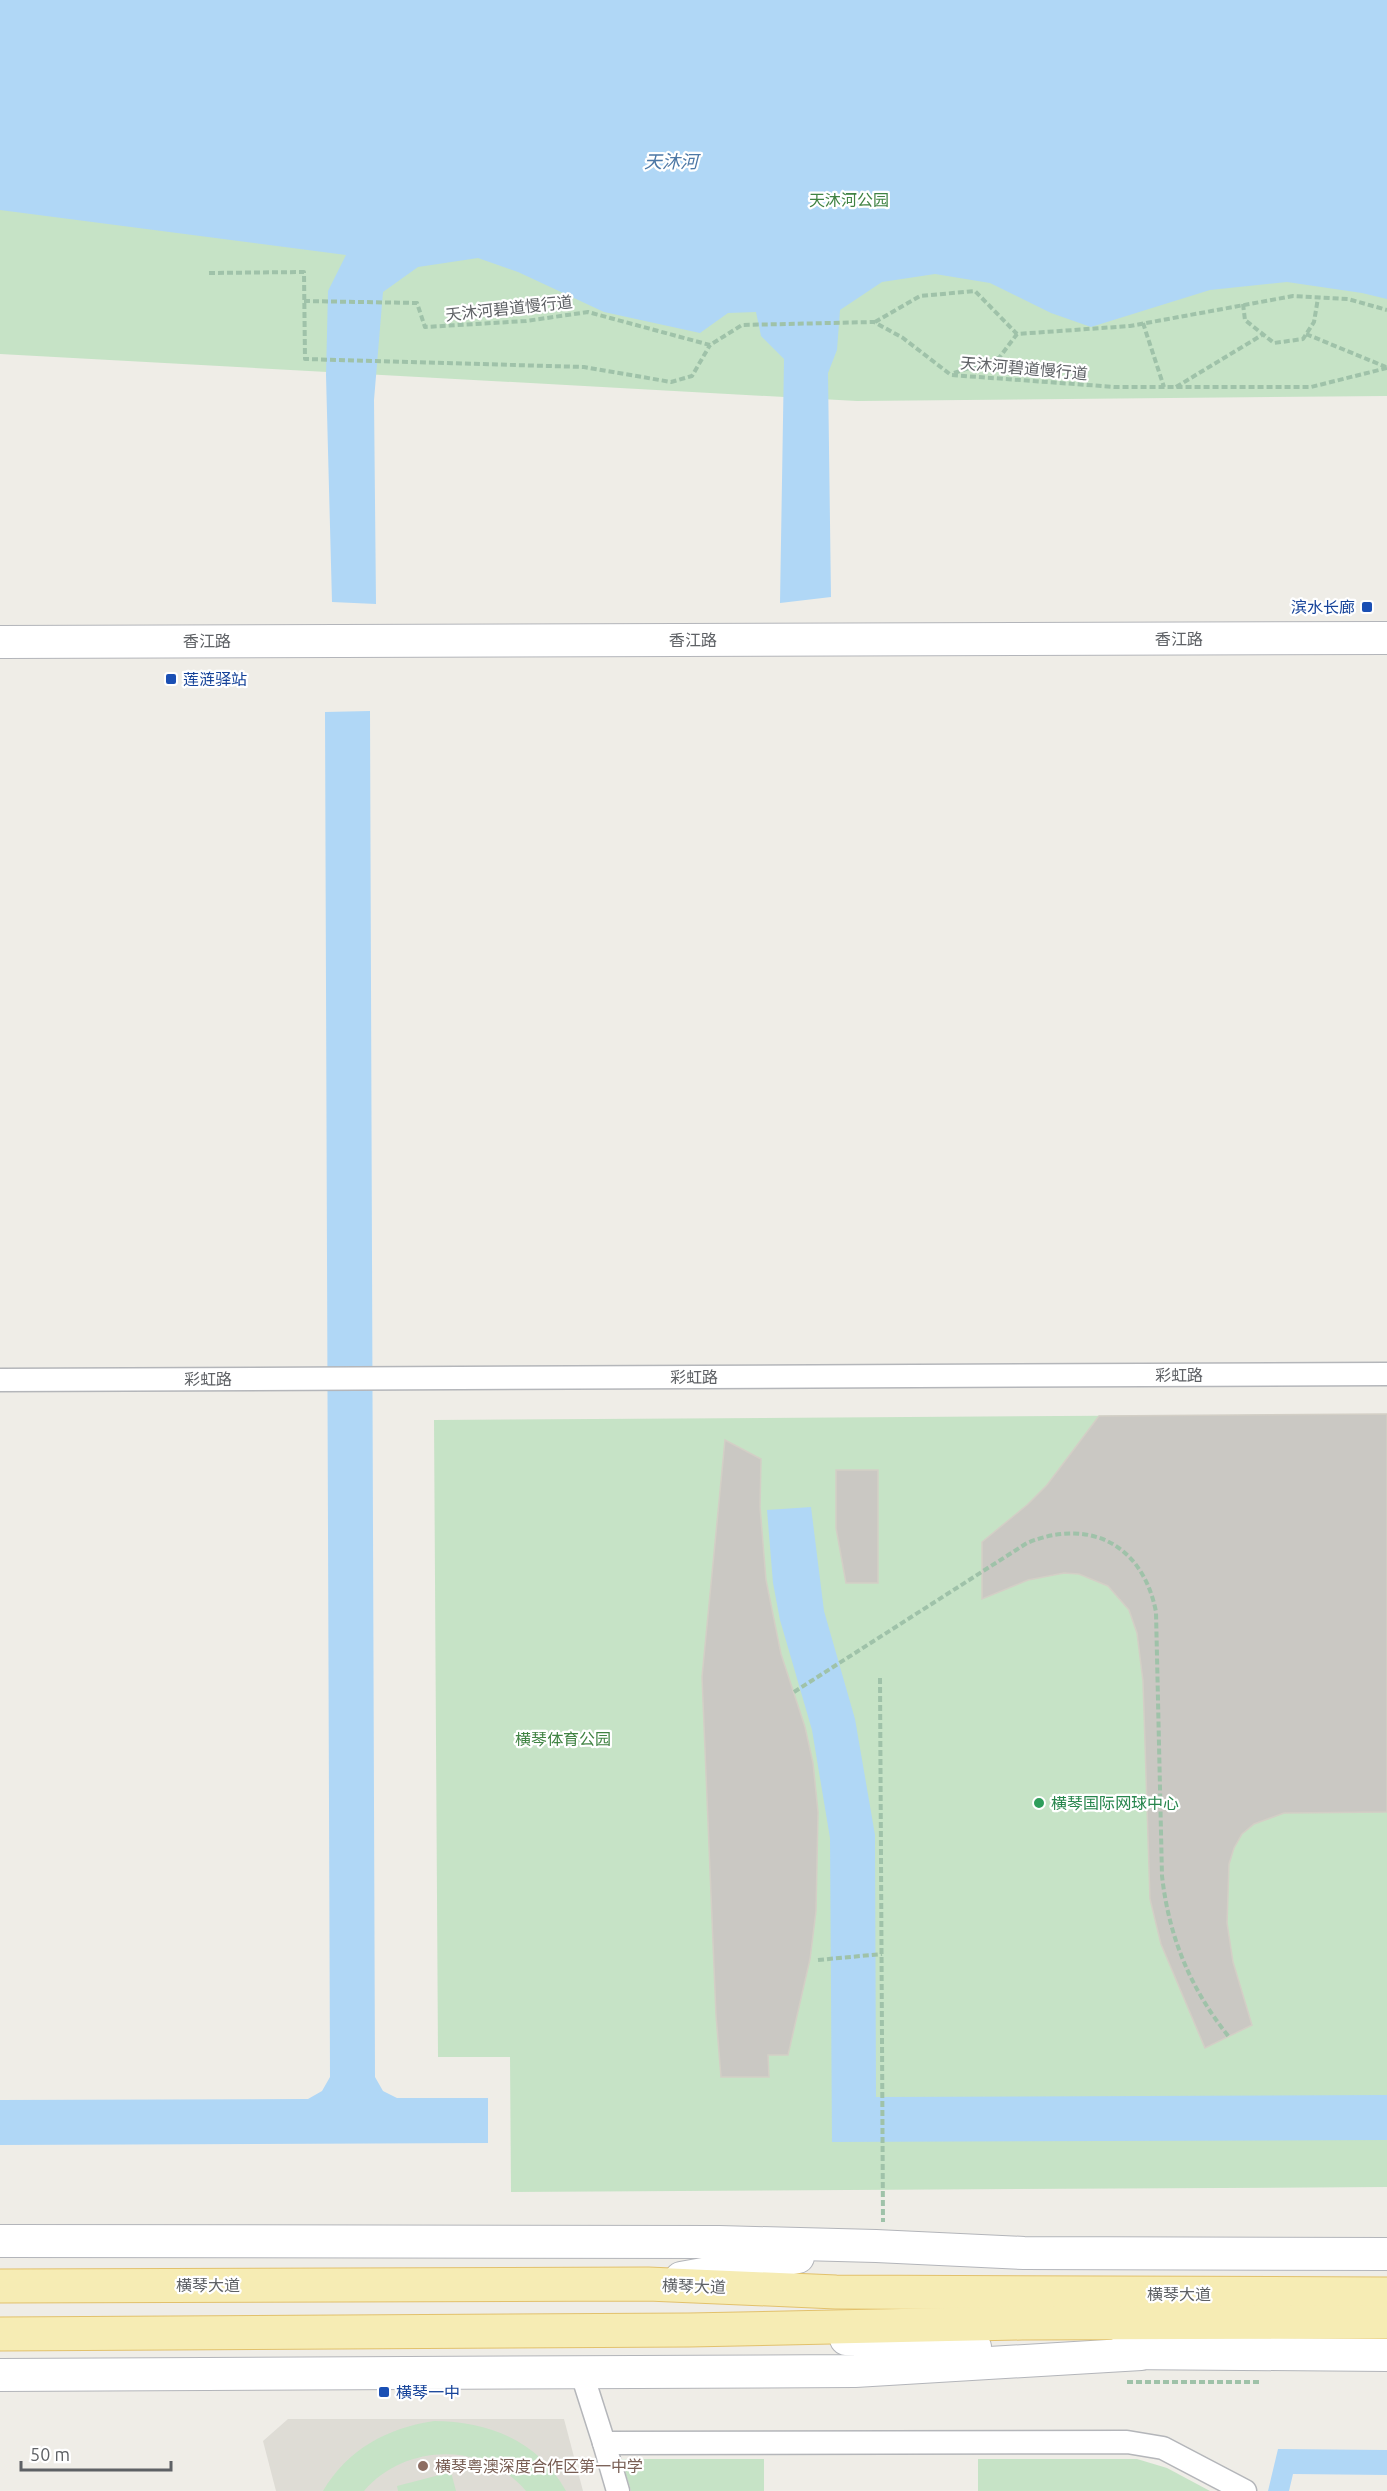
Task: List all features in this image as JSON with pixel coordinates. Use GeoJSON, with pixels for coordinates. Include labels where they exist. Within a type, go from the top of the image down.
{"type":"FeatureCollection","features":[{"type":"Feature","properties":{"kind":"main road","name":"香江路"},"geometry":{"type":"LineString","coordinates":[[0,642],[1387,638]]}},
{"type":"Feature","properties":{"kind":"main road"},"geometry":{"type":"LineString","coordinates":[[648,2284],[879,2237]]}},
{"type":"Feature","properties":{"kind":"main road"},"geometry":{"type":"LineString","coordinates":[[0,2241],[719,2242],[879,2237],[1024,2253],[1387,2254]]}},
{"type":"Feature","properties":{"kind":"main road","name":"横琴大道"},"geometry":{"type":"LineString","coordinates":[[0,2286],[648,2284],[836,2292],[1387,2294]]}},
{"type":"Feature","properties":{"kind":"main road","name":"横琴大道"},"geometry":{"type":"LineString","coordinates":[[0,2334],[689,2330],[1022,2323],[1387,2322]]}},
{"type":"Feature","properties":{"kind":"main road"},"geometry":{"type":"LineString","coordinates":[[689,2330],[915,2344],[1141,2354],[1387,2355]]}},
{"type":"Feature","properties":{"kind":"main road"},"geometry":{"type":"LineString","coordinates":[[0,2375],[855,2371],[1141,2354]]}},
{"type":"Feature","properties":{"kind":"street","name":"彩虹路"},"geometry":{"type":"LineString","coordinates":[[0,1380],[1387,1374]]}},
{"type":"Feature","properties":{"kind":"street"},"geometry":{"type":"LineString","coordinates":[[582,2374],[618,2491]]}},
{"type":"Feature","properties":{"kind":"street"},"geometry":{"type":"LineString","coordinates":[[603,2443],[1127,2442],[1163,2448],[1243,2490]]}},
{"type":"Feature","properties":{"kind":"path"},"geometry":{"type":"LineString","coordinates":[[209,273],[304,272],[305,359],[584,367],[671,382],[692,376],[710,345],[742,325],[874,322],[920,296],[975,291],[1017,334]]}},
{"type":"Feature","properties":{"kind":"path"},"geometry":{"type":"LineString","coordinates":[[951,375],[999,358],[1017,334],[1143,323],[1293,296],[1348,300],[1387,310]]}},
{"type":"Feature","properties":{"kind":"path"},"geometry":{"type":"LineString","coordinates":[[1243,304],[1245,320],[1274,343],[1303,339],[1314,322],[1318,297]]}},
{"type":"Feature","properties":{"kind":"path","name":"天沐河碧道慢行道"},"geometry":{"type":"LineString","coordinates":[[304,301],[417,303],[425,327],[526,321],[588,312],[710,345]]}},
{"type":"Feature","properties":{"kind":"path","name":"天沐河碧道慢行道"},"geometry":{"type":"LineString","coordinates":[[874,322],[903,338],[951,375],[1116,387],[1311,387],[1387,368]]}},
{"type":"Feature","properties":{"kind":"path"},"geometry":{"type":"LineString","coordinates":[[1143,323],[1164,387]]}},
{"type":"Feature","properties":{"kind":"path"},"geometry":{"type":"LineString","coordinates":[[1306,334],[1387,368]]}},
{"type":"Feature","properties":{"kind":"path"},"geometry":{"type":"LineString","coordinates":[[1175,387],[1262,335]]}},
{"type":"Feature","properties":{"kind":"path"},"geometry":{"type":"LineString","coordinates":[[794,1692],[1027,1543],[1047,1535],[1069,1532],[1091,1535],[1111,1542],[1129,1555],[1142,1572],[1152,1591],[1156,1612],[1162,1876],[1166,1909],[1187,1973],[1213,2017],[1229,2037]]}},
{"type":"Feature","properties":{"kind":"path"},"geometry":{"type":"LineString","coordinates":[[879,2237],[883,2142],[880,1678]]}},
{"type":"Feature","properties":{"kind":"path"},"geometry":{"type":"LineString","coordinates":[[818,1960],[882,1954]]}},
{"type":"Feature","properties":{"kind":"shaded area","name":"横琴粤澳深度合作区第一中学"},"geometry":{"type":"Polygon","coordinates":[[[288,2419],[564,2419],[583,2491],[276,2491],[263,2441],[288,2419]]]}},
{"type":"Feature","properties":{"kind":"green space","name":"天沐河公园"},"geometry":{"type":"Polygon","coordinates":[[[0,0],[1387,0],[1387,396],[857,401],[0,354],[0,0]]]}},
{"type":"Feature","properties":{"kind":"green space","name":"横琴国际网球中心"},"geometry":{"type":"Polygon","coordinates":[[[1387,1414],[1387,2187],[511,2192],[510,2057],[438,2057],[434,1420],[1387,1414]]]}},
{"type":"Feature","properties":{"kind":"green space"},"geometry":{"type":"Polygon","coordinates":[[[434,2421],[474,2425],[510,2437],[542,2459],[566,2491],[526,2491],[509,2475],[489,2463],[467,2456],[445,2454],[422,2457],[401,2464],[381,2475],[364,2491],[323,2491],[344,2463],[370,2443],[400,2429],[434,2421]]]}},
{"type":"Feature","properties":{"kind":"green space"},"geometry":{"type":"Polygon","coordinates":[[[621,2459],[764,2459],[764,2491],[631,2491],[621,2459]]]}},
{"type":"Feature","properties":{"kind":"green space"},"geometry":{"type":"Polygon","coordinates":[[[978,2459],[1137,2459],[1167,2468],[1210,2491],[978,2491],[978,2459]]]}},
{"type":"Feature","properties":{"kind":"green space"},"geometry":{"type":"Polygon","coordinates":[[[451,2472],[456,2491],[398,2491],[397,2486],[451,2472]]]}},
{"type":"Feature","properties":{"kind":"water","name":"天沐河"},"geometry":{"type":"Polygon","coordinates":[[[0,0],[1387,0],[1387,299],[1287,282],[1210,290],[1091,327],[1051,313],[990,283],[935,274],[882,282],[840,310],[837,350],[828,373],[831,597],[780,603],[784,359],[761,336],[756,312],[728,313],[700,333],[604,312],[518,272],[478,258],[418,267],[383,292],[374,400],[376,604],[332,602],[326,375],[328,291],[346,255],[0,210],[0,0]]]}},
{"type":"Feature","properties":{"kind":"water"},"geometry":{"type":"Polygon","coordinates":[[[370,711],[375,2077],[383,2091],[397,2098],[488,2098],[488,2143],[0,2145],[0,2100],[308,2099],[322,2091],[330,2077],[325,712],[370,711]]]}},
{"type":"Feature","properties":{"kind":"water"},"geometry":{"type":"Polygon","coordinates":[[[811,1507],[824,1611],[855,1719],[875,1835],[876,2097],[1387,2095],[1387,2140],[832,2142],[830,1838],[812,1730],[780,1620],[773,1583],[767,1510],[811,1507]]]}},
{"type":"Feature","properties":{"kind":"water"},"geometry":{"type":"Polygon","coordinates":[[[1278,2449],[1387,2450],[1387,2475],[1293,2474],[1289,2491],[1268,2491],[1278,2449]]]}},
{"type":"Feature","properties":{"kind":"building"},"geometry":{"type":"Polygon","coordinates":[[[1387,1414],[1387,1812],[1284,1813],[1254,1824],[1242,1834],[1229,1864],[1227,1923],[1233,1962],[1252,2025],[1205,2048],[1161,1944],[1150,1899],[1143,1681],[1137,1633],[1129,1610],[1108,1586],[1079,1574],[1064,1573],[1028,1580],[982,1599],[982,1542],[1027,1505],[1047,1485],[1099,1416],[1387,1414]]]}},
{"type":"Feature","properties":{"kind":"building"},"geometry":{"type":"Polygon","coordinates":[[[725,1440],[761,1459],[760,1507],[766,1580],[781,1654],[805,1727],[813,1763],[818,1812],[816,1911],[810,1959],[788,2055],[768,2055],[769,2077],[721,2077],[716,2015],[702,1677],[725,1440]]]}},
{"type":"Feature","properties":{"kind":"building"},"geometry":{"type":"Polygon","coordinates":[[[836,1470],[878,1470],[878,1583],[846,1583],[836,1528],[836,1470]]]}},
{"type":"Feature","properties":{"kind":"place","name":"滨水长廊"},"geometry":{"type":"Point","coordinates":[1367,607]}},
{"type":"Feature","properties":{"kind":"place","name":"莲涟驿站"},"geometry":{"type":"Point","coordinates":[171,679]}},
{"type":"Feature","properties":{"kind":"place","name":"横琴国际网球中心"},"geometry":{"type":"Point","coordinates":[1039,1803]}},
{"type":"Feature","properties":{"kind":"place","name":"横琴一中"},"geometry":{"type":"Point","coordinates":[384,2392]}},
{"type":"Feature","properties":{"kind":"place","name":"横琴粤澳深度合作区第一中学"},"geometry":{"type":"Point","coordinates":[423,2466]}},
{"type":"Feature","properties":{"kind":"park label","name":"横琴体育公园"},"geometry":{"type":"Point","coordinates":[563,1739]}}]}
